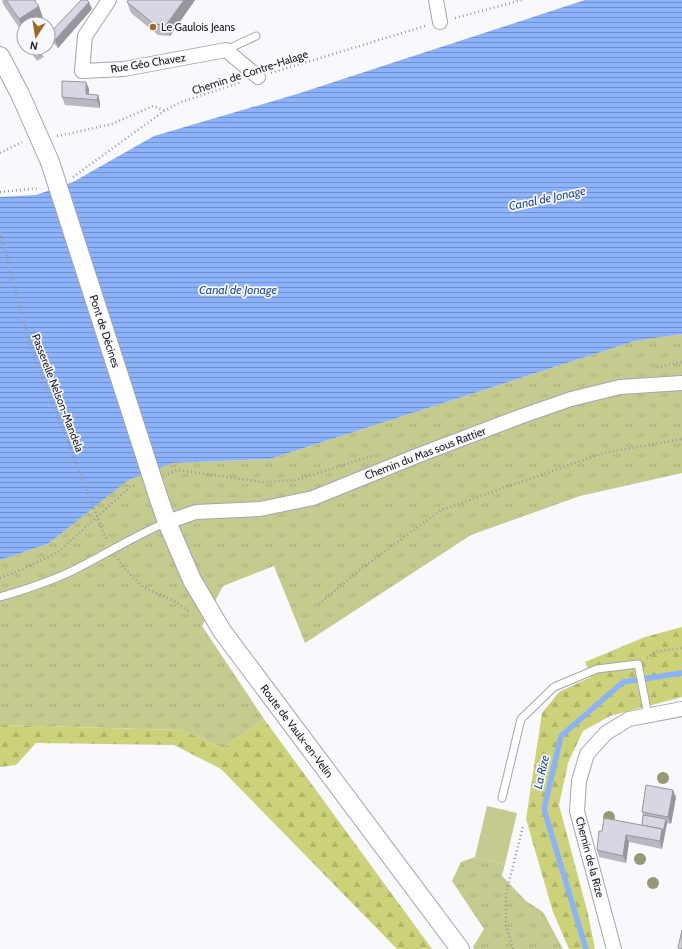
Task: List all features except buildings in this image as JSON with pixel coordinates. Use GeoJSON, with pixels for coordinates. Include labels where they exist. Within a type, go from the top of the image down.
{"type":"FeatureCollection","features":[{"type":"Feature","properties":{"kind":"street","name":"Rue Géo Chavez"},"geometry":{"type":"LineString","coordinates":[[109,0],[85,36],[82,71],[124,69],[226,50]]}},
{"type":"Feature","properties":{"kind":"street"},"geometry":{"type":"LineString","coordinates":[[436,0],[440,22]]}},
{"type":"Feature","properties":{"kind":"street"},"geometry":{"type":"LineString","coordinates":[[226,50],[258,77]]}},
{"type":"Feature","properties":{"kind":"street","name":"Pont de Décines"},"geometry":{"type":"LineString","coordinates":[[0,56],[20,94],[50,162],[159,499]]}},
{"type":"Feature","properties":{"kind":"street","name":"Chemin du Mas sous Rattier"},"geometry":{"type":"LineString","coordinates":[[167,522],[196,512],[260,509],[313,498],[419,454],[572,399],[620,386],[682,383]]}},
{"type":"Feature","properties":{"kind":"street","name":"Route de Vaulx-en-Velin"},"geometry":{"type":"LineString","coordinates":[[159,499],[167,522],[192,580],[222,631],[460,949]]}},
{"type":"Feature","properties":{"kind":"street","name":"Chemin de la Rize"},"geometry":{"type":"LineString","coordinates":[[614,949],[577,811],[579,781],[588,754],[606,733],[629,719],[682,709]]}},
{"type":"Feature","properties":{"kind":"lane"},"geometry":{"type":"LineString","coordinates":[[226,50],[256,36]]}},
{"type":"Feature","properties":{"kind":"lane"},"geometry":{"type":"LineString","coordinates":[[0,597],[28,589],[72,571],[152,528],[167,522]]}},
{"type":"Feature","properties":{"kind":"lane"},"geometry":{"type":"LineString","coordinates":[[502,798],[521,719],[554,687],[597,669],[638,664],[648,715]]}},
{"type":"Feature","properties":{"kind":"path","name":"Chemin de Contre-Halage"},"geometry":{"type":"LineString","coordinates":[[70,179],[164,111],[181,102],[440,22],[522,0]]}},
{"type":"Feature","properties":{"kind":"path"},"geometry":{"type":"LineString","coordinates":[[0,153],[22,142],[112,124],[153,106],[164,111]]}},
{"type":"Feature","properties":{"kind":"path"},"geometry":{"type":"LineString","coordinates":[[0,192],[37,190],[44,188]]}},
{"type":"Feature","properties":{"kind":"path","name":"Passerelle Nelson-Mandela"},"geometry":{"type":"LineString","coordinates":[[0,232],[32,351],[104,534]]}},
{"type":"Feature","properties":{"kind":"path"},"geometry":{"type":"LineString","coordinates":[[319,604],[357,572],[441,510],[603,453],[682,438]]}},
{"type":"Feature","properties":{"kind":"path"},"geometry":{"type":"LineString","coordinates":[[638,664],[654,652],[682,648]]}},
{"type":"Feature","properties":{"kind":"path"},"geometry":{"type":"LineString","coordinates":[[513,949],[506,926],[506,894],[523,826]]}},
{"type":"Feature","properties":{"kind":"green space"},"geometry":{"type":"Polygon","coordinates":[[[682,334],[682,473],[580,496],[471,535],[305,643],[274,566],[223,586],[202,626],[264,719],[223,748],[182,730],[0,725],[0,560],[48,544],[128,479],[173,463],[270,459],[635,341],[682,334]]]}},
{"type":"Feature","properties":{"kind":"green space"},"geometry":{"type":"Polygon","coordinates":[[[682,627],[682,697],[610,716],[583,731],[568,763],[559,805],[588,914],[595,949],[569,949],[553,912],[526,819],[542,713],[559,692],[591,677],[585,662],[645,637],[682,627]]]}},
{"type":"Feature","properties":{"kind":"green space"},"geometry":{"type":"Polygon","coordinates":[[[264,719],[432,949],[397,949],[221,769],[174,745],[36,743],[16,765],[0,767],[0,725],[182,730],[223,748],[264,719]]]}},
{"type":"Feature","properties":{"kind":"green space"},"geometry":{"type":"Polygon","coordinates":[[[487,806],[517,813],[505,864],[475,857],[487,806]]]}},
{"type":"Feature","properties":{"kind":"green space"},"geometry":{"type":"Polygon","coordinates":[[[475,857],[505,864],[502,876],[526,901],[543,912],[563,949],[474,949],[473,947],[484,929],[452,881],[461,862],[475,857]]]}},
{"type":"Feature","properties":{"kind":"water","name":"Canal de Jonage"},"geometry":{"type":"Polygon","coordinates":[[[585,0],[682,0],[682,334],[635,341],[270,459],[173,463],[128,480],[48,544],[0,560],[0,197],[36,195],[73,182],[154,136],[297,94],[585,0]]]}},
{"type":"Feature","properties":{"kind":"waterway","name":"La Rize"},"geometry":{"type":"LineString","coordinates":[[586,949],[544,809],[561,736],[623,682],[682,673]]}},
{"type":"Feature","properties":{"kind":"place","name":"Le Gaulois Jeans"},"geometry":{"type":"Point","coordinates":[153,27]}}]}
